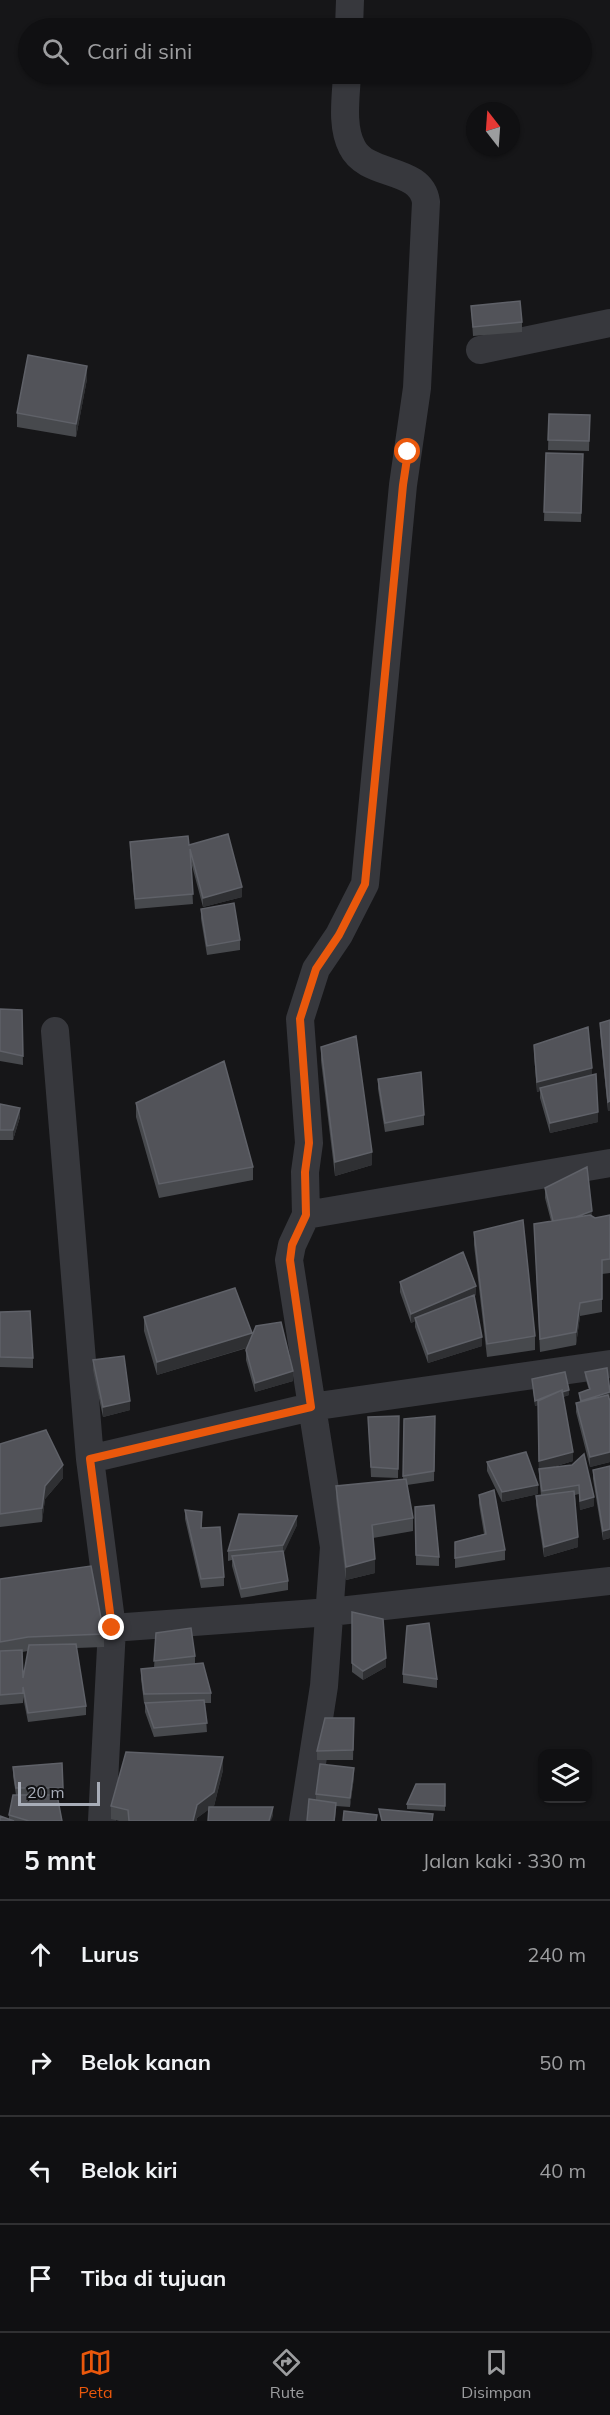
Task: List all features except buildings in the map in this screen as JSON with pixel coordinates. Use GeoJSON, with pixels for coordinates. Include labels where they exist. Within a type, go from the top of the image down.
{"type":"FeatureCollection","features":[{"type":"Feature","properties":{"kind":"street"},"geometry":{"type":"LineString","coordinates":[[349,18],[350,0]]}},
{"type":"Feature","properties":{"kind":"street"},"geometry":{"type":"LineString","coordinates":[[303,1821],[324,1686],[334,1547],[290,1260],[292,1245],[306,1215],[305,1172],[309,1143],[300,1019],[316,969],[339,935],[365,884],[403,485],[417,388],[426,202],[421,188],[415,182],[372,166],[352,147],[345,123],[347,84]]}},
{"type":"Feature","properties":{"kind":"street"},"geometry":{"type":"LineString","coordinates":[[480,350],[610,323]]}},
{"type":"Feature","properties":{"kind":"street"},"geometry":{"type":"LineString","coordinates":[[55,1031],[90,1459],[112,1628],[102,1821]]}},
{"type":"Feature","properties":{"kind":"street"},"geometry":{"type":"LineString","coordinates":[[306,1215],[610,1163]]}},
{"type":"Feature","properties":{"kind":"street"},"geometry":{"type":"LineString","coordinates":[[90,1459],[311,1407],[610,1364]]}},
{"type":"Feature","properties":{"kind":"street"},"geometry":{"type":"LineString","coordinates":[[112,1628],[330,1612],[610,1581]]}},
{"type":"Feature","properties":{"kind":"route"},"geometry":{"type":"LineString","coordinates":[[112,1628],[90,1459],[311,1407],[290,1260],[292,1245],[306,1215],[305,1172],[309,1143],[300,1019],[316,969],[339,935],[365,884],[408,452]]}}]}
